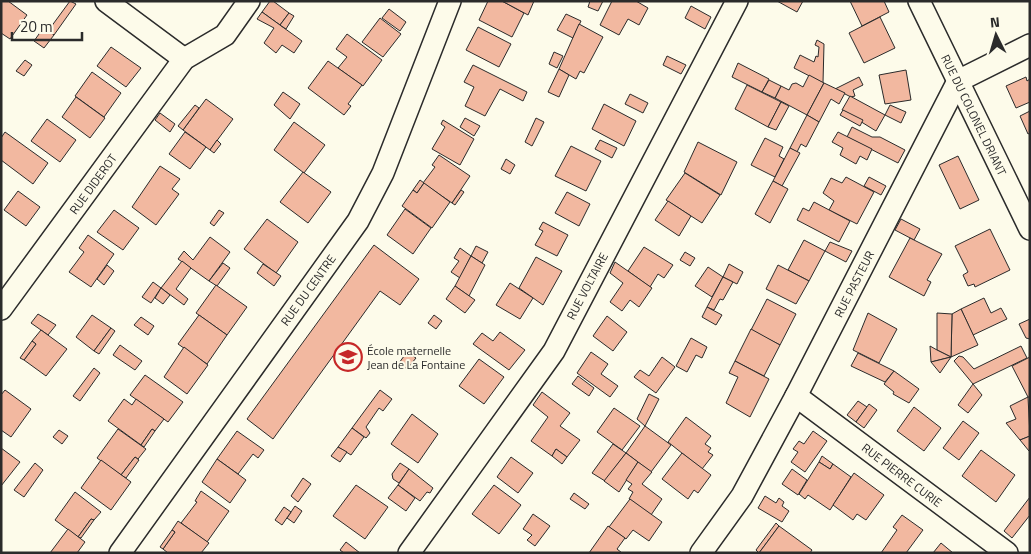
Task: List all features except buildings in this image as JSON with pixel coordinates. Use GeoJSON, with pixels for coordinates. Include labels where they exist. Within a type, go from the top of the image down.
{"type":"FeatureCollection","features":[{"type":"Feature","properties":{"kind":"street"},"geometry":{"type":"LineString","coordinates":[[106,1],[184,59],[225,35],[249,1]]}},
{"type":"Feature","properties":{"kind":"street","name":"RUE DU CENTRE"},"geometry":{"type":"LineString","coordinates":[[120,553],[358,221],[383,173],[450,1]]}},
{"type":"Feature","properties":{"kind":"street","name":"RUE VOLTAIRE"},"geometry":{"type":"LineString","coordinates":[[409,553],[554,351],[737,1]]}},
{"type":"Feature","properties":{"kind":"street","name":"RUE DU COLONEL DRIANT"},"geometry":{"type":"LineString","coordinates":[[918,1],[1030,229]]}},
{"type":"Feature","properties":{"kind":"street"},"geometry":{"type":"LineString","coordinates":[[958,81],[1030,45]]}},
{"type":"Feature","properties":{"kind":"street","name":"RUE DIDEROT"},"geometry":{"type":"LineString","coordinates":[[1,309],[184,59]]}},
{"type":"Feature","properties":{"kind":"street","name":"RUE PASTEUR"},"geometry":{"type":"LineString","coordinates":[[701,553],[742,496],[796,396],[958,81]]}},
{"type":"Feature","properties":{"kind":"street","name":"RUE PIERRE CURIE"},"geometry":{"type":"LineString","coordinates":[[796,396],[1007,553]]}},
{"type":"Feature","properties":{"kind":"place","name":"École maternelle Jean de La Fontaine"},"geometry":{"type":"Point","coordinates":[348,357]}}]}
